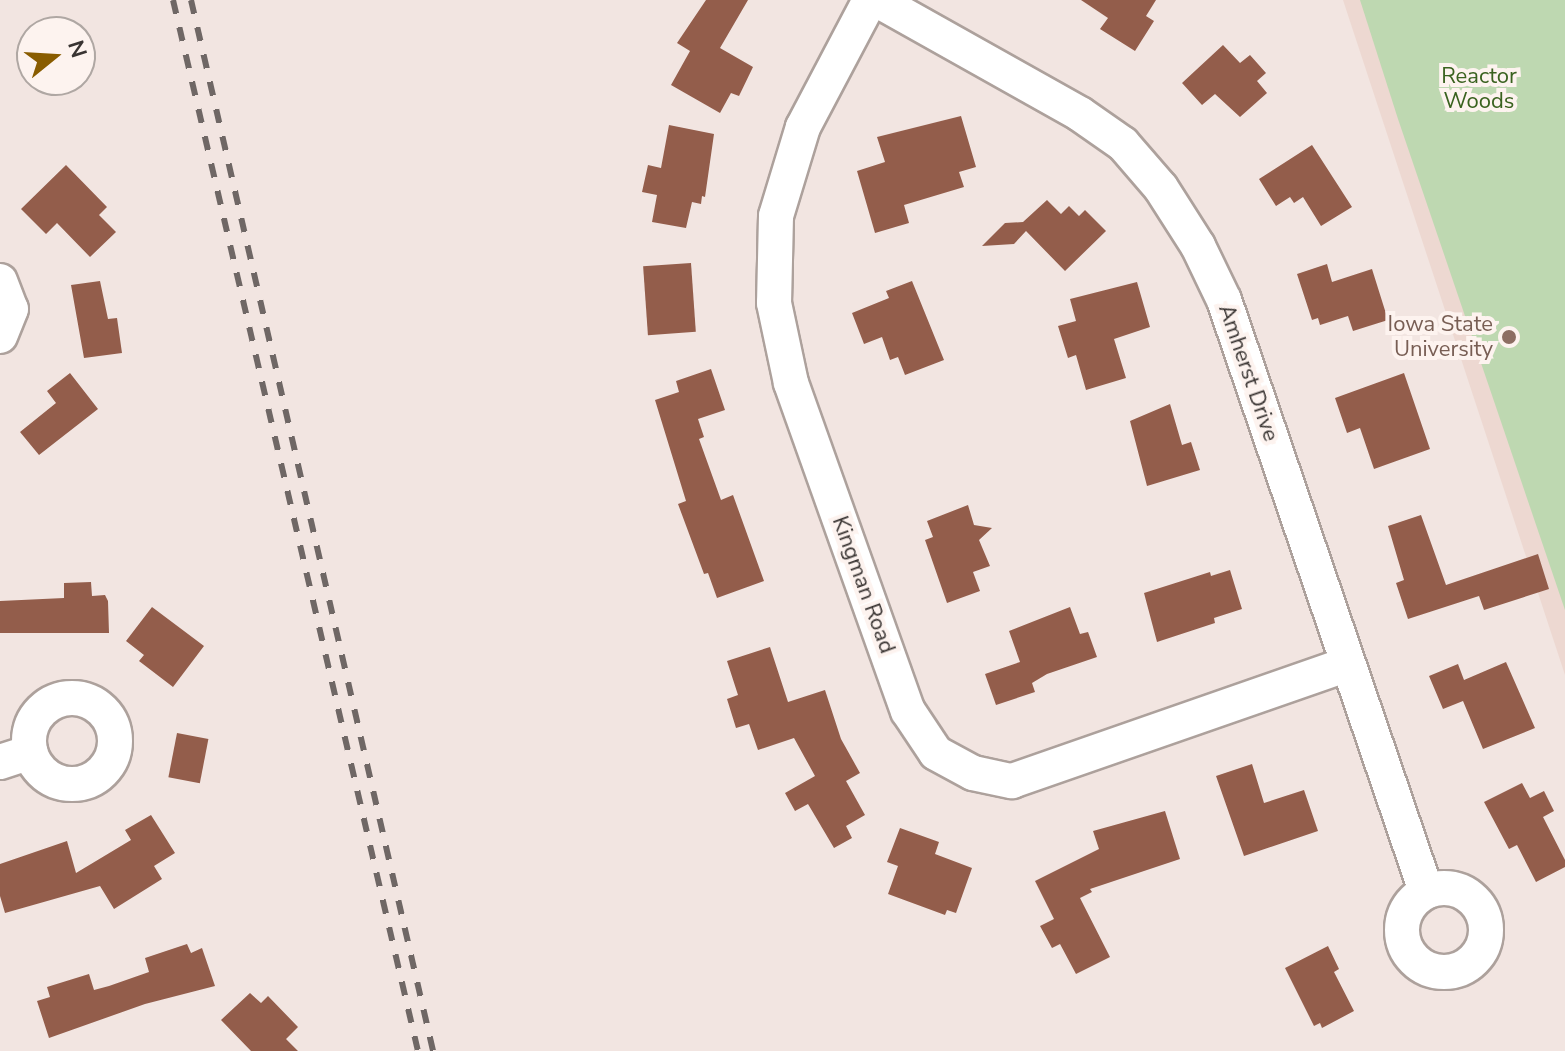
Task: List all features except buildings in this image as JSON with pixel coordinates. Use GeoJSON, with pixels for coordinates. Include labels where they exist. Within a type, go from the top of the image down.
{"type":"FeatureCollection","features":[{"type":"Feature","properties":{"kind":"street","name":"Kingman Road"},"geometry":{"type":"LineString","coordinates":[[870,0],[803,127],[776,216],[774,303],[791,383],[908,711],[936,753],[973,773],[1012,781],[1346,665]]}},
{"type":"Feature","properties":{"kind":"street","name":"Amherst Drive"},"geometry":{"type":"LineString","coordinates":[[877,0],[1080,114],[1123,144],[1161,188],[1198,246],[1224,300],[1346,665],[1426,891]]}},
{"type":"Feature","properties":{"kind":"street"},"geometry":{"type":"LineString","coordinates":[[0,281],[9,295],[11,309],[0,336]]}},
{"type":"Feature","properties":{"kind":"shaded area","name":"Reactor Woods"},"geometry":{"type":"Polygon","coordinates":[[[1343,0],[1565,0],[1565,675],[1343,0]]]}},
{"type":"Feature","properties":{"kind":"green space","name":"Reactor Woods"},"geometry":{"type":"Polygon","coordinates":[[[1360,0],[1565,0],[1565,610],[1398,119],[1360,0]]]}},
{"type":"Feature","properties":{"kind":"railway"},"geometry":{"type":"LineString","coordinates":[[173,0],[418,1051]]}},
{"type":"Feature","properties":{"kind":"railway"},"geometry":{"type":"LineString","coordinates":[[191,0],[433,1051]]}},
{"type":"Feature","properties":{"kind":"place","name":"Iowa State University"},"geometry":{"type":"Point","coordinates":[1509,337]}}]}
